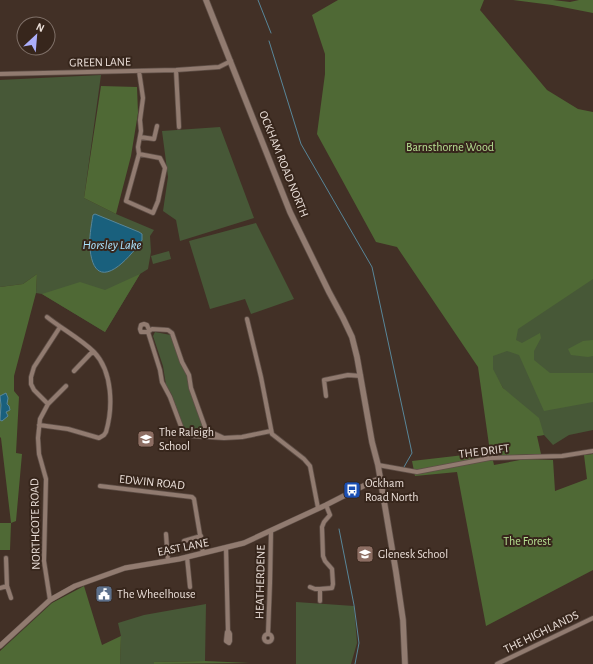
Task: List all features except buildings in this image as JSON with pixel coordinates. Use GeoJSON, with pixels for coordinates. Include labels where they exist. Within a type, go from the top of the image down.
{"type":"FeatureCollection","features":[{"type":"Feature","properties":{"kind":"main road","name":"OCKHAM ROAD NORTH"},"geometry":{"type":"LineString","coordinates":[[206,0],[290,212],[329,292],[344,318],[352,337],[378,465],[402,612],[405,664]]}},
{"type":"Feature","properties":{"kind":"street","name":"GREEN LANE"},"geometry":{"type":"LineString","coordinates":[[0,74],[176,70],[219,67],[231,61]]}},
{"type":"Feature","properties":{"kind":"street"},"geometry":{"type":"LineString","coordinates":[[176,70],[179,127]]}},
{"type":"Feature","properties":{"kind":"street"},"geometry":{"type":"LineString","coordinates":[[139,71],[143,98],[138,147],[139,154],[126,201],[153,213],[158,202],[165,168],[160,158],[139,154]]}},
{"type":"Feature","properties":{"kind":"street"},"geometry":{"type":"LineString","coordinates":[[140,137],[154,139],[157,126]]}},
{"type":"Feature","properties":{"kind":"street"},"geometry":{"type":"LineString","coordinates":[[46,317],[93,351],[99,358],[104,368],[109,389],[110,410],[103,437],[97,438],[68,429],[39,425],[48,404],[66,386]]}},
{"type":"Feature","properties":{"kind":"street"},"geometry":{"type":"LineString","coordinates":[[247,319],[264,388],[271,431],[275,438],[298,454],[310,466],[318,508]]}},
{"type":"Feature","properties":{"kind":"street"},"geometry":{"type":"LineString","coordinates":[[48,404],[34,390],[31,384],[31,377],[34,367],[60,327]]}},
{"type":"Feature","properties":{"kind":"street"},"geometry":{"type":"LineString","coordinates":[[201,437],[206,434],[206,427],[191,388],[189,375],[182,362],[172,333],[168,330],[152,329],[149,331],[162,382],[184,431],[188,434],[201,437],[242,438],[271,431]]}},
{"type":"Feature","properties":{"kind":"street"},"geometry":{"type":"LineString","coordinates":[[74,371],[93,351]]}},
{"type":"Feature","properties":{"kind":"street"},"geometry":{"type":"LineString","coordinates":[[326,396],[324,380],[348,375],[361,376]]}},
{"type":"Feature","properties":{"kind":"street","name":"NORTHCOTE ROAD"},"geometry":{"type":"LineString","coordinates":[[39,425],[39,454],[46,479],[44,561],[50,600]]}},
{"type":"Feature","properties":{"kind":"street"},"geometry":{"type":"LineString","coordinates":[[206,427],[211,432],[224,438]]}},
{"type":"Feature","properties":{"kind":"street","name":"THE DRIFT"},"geometry":{"type":"LineString","coordinates":[[378,465],[416,472],[490,458],[562,456],[593,451]]}},
{"type":"Feature","properties":{"kind":"street","name":"EAST LANE"},"geometry":{"type":"LineString","coordinates":[[0,646],[50,600],[75,586],[134,566],[168,561],[244,543],[326,505],[373,480],[380,479]]}},
{"type":"Feature","properties":{"kind":"street","name":"EDWIN ROAD"},"geometry":{"type":"LineString","coordinates":[[100,486],[192,497],[194,499],[203,553]]}},
{"type":"Feature","properties":{"kind":"street"},"geometry":{"type":"LineString","coordinates":[[310,587],[320,590],[330,589],[332,588],[333,584],[332,569],[325,561],[323,556],[322,527],[330,514],[326,505]]}},
{"type":"Feature","properties":{"kind":"street","name":"HEATHERDENE"},"geometry":{"type":"LineString","coordinates":[[268,634],[271,531]]}},
{"type":"Feature","properties":{"kind":"street"},"geometry":{"type":"LineString","coordinates":[[166,534],[168,561]]}},
{"type":"Feature","properties":{"kind":"street"},"geometry":{"type":"LineString","coordinates":[[184,541],[201,536]]}},
{"type":"Feature","properties":{"kind":"street"},"geometry":{"type":"LineString","coordinates":[[226,548],[228,632]]}},
{"type":"Feature","properties":{"kind":"street"},"geometry":{"type":"LineString","coordinates":[[187,557],[190,587]]}},
{"type":"Feature","properties":{"kind":"street"},"geometry":{"type":"LineString","coordinates":[[6,558],[2,587],[11,598]]}},
{"type":"Feature","properties":{"kind":"street"},"geometry":{"type":"LineString","coordinates":[[320,590],[320,601]]}},
{"type":"Feature","properties":{"kind":"street","name":"THE HIGHLANDS"},"geometry":{"type":"LineString","coordinates":[[497,664],[593,618]]}},
{"type":"Feature","properties":{"kind":"green space","name":"Barnsthorne Wood"},"geometry":{"type":"Polygon","coordinates":[[[338,0],[484,0],[480,10],[547,90],[578,109],[593,112],[593,279],[518,329],[516,340],[522,343],[540,333],[541,338],[534,351],[534,360],[550,373],[593,373],[593,402],[544,411],[519,355],[507,351],[493,356],[493,369],[503,388],[539,418],[544,435],[537,436],[541,454],[492,456],[494,465],[525,459],[553,460],[555,491],[587,479],[584,455],[593,454],[593,570],[486,626],[457,472],[415,476],[412,461],[490,452],[478,367],[397,247],[376,242],[317,134],[325,74],[325,54],[312,15],[338,0]]]}},
{"type":"Feature","properties":{"kind":"green space"},"geometry":{"type":"Polygon","coordinates":[[[513,0],[553,0],[570,2],[579,0],[593,0],[593,13],[552,5],[513,0]]]}},
{"type":"Feature","properties":{"kind":"green space"},"geometry":{"type":"Polygon","coordinates":[[[101,75],[84,198],[116,214],[154,230],[150,236],[151,252],[148,269],[140,274],[105,332],[42,294],[36,293],[37,274],[23,284],[0,287],[0,80],[101,75]]]}},
{"type":"Feature","properties":{"kind":"green space"},"geometry":{"type":"Polygon","coordinates":[[[101,86],[137,87],[138,113],[131,156],[116,214],[84,198],[101,86]]]}},
{"type":"Feature","properties":{"kind":"green space"},"geometry":{"type":"Polygon","coordinates":[[[220,127],[254,218],[180,241],[176,220],[163,211],[168,177],[162,131],[220,127]]]}},
{"type":"Feature","properties":{"kind":"green space"},"geometry":{"type":"Polygon","coordinates":[[[256,223],[294,299],[251,314],[245,299],[210,309],[189,241],[256,223]]]}},
{"type":"Feature","properties":{"kind":"green space"},"geometry":{"type":"Polygon","coordinates":[[[169,251],[171,259],[153,264],[151,256],[169,251]]]}},
{"type":"Feature","properties":{"kind":"green space"},"geometry":{"type":"Polygon","coordinates":[[[593,266],[593,430],[569,435],[553,445],[544,435],[537,436],[503,388],[492,369],[494,344],[593,266]]]}},
{"type":"Feature","properties":{"kind":"green space"},"geometry":{"type":"Polygon","coordinates":[[[37,274],[36,293],[14,376],[14,391],[19,397],[16,453],[22,454],[16,521],[11,523],[0,437],[0,287],[23,284],[37,274]]]}},
{"type":"Feature","properties":{"kind":"green space"},"geometry":{"type":"Polygon","coordinates":[[[140,274],[105,332],[42,294],[80,282],[105,290],[140,274]]]}},
{"type":"Feature","properties":{"kind":"green space"},"geometry":{"type":"Polygon","coordinates":[[[155,332],[171,335],[186,372],[204,427],[201,435],[193,435],[186,431],[182,425],[172,395],[166,385],[163,366],[153,336],[155,332]]]}},
{"type":"Feature","properties":{"kind":"green space"},"geometry":{"type":"Polygon","coordinates":[[[593,340],[593,356],[588,357],[571,355],[568,349],[583,341],[593,340]]]}},
{"type":"Feature","properties":{"kind":"green space"},"geometry":{"type":"Polygon","coordinates":[[[0,523],[11,523],[10,550],[0,550],[0,523]]]}},
{"type":"Feature","properties":{"kind":"green space"},"geometry":{"type":"Polygon","coordinates":[[[84,586],[102,645],[121,636],[120,664],[0,664],[0,651],[52,603],[84,586]]]}},
{"type":"Feature","properties":{"kind":"green space"},"geometry":{"type":"Polygon","coordinates":[[[296,602],[354,606],[357,643],[351,664],[296,664],[296,602]]]}},
{"type":"Feature","properties":{"kind":"green space"},"geometry":{"type":"Polygon","coordinates":[[[206,604],[205,661],[120,664],[121,636],[118,623],[144,615],[206,604]]]}},
{"type":"Feature","properties":{"kind":"green space"},"geometry":{"type":"Polygon","coordinates":[[[205,661],[250,663],[154,664],[154,662],[205,661]]]}},
{"type":"Feature","properties":{"kind":"water","name":"Horsley Lake"},"geometry":{"type":"Polygon","coordinates":[[[95,214],[142,234],[142,240],[129,256],[113,270],[105,272],[98,271],[93,263],[90,249],[91,228],[93,215],[95,214]]]}},
{"type":"Feature","properties":{"kind":"water"},"geometry":{"type":"Polygon","coordinates":[[[6,393],[8,398],[7,404],[10,410],[6,412],[8,416],[2,421],[0,420],[0,396],[6,393]]]}},
{"type":"Feature","properties":{"kind":"waterway"},"geometry":{"type":"LineString","coordinates":[[258,0],[271,33]]}},
{"type":"Feature","properties":{"kind":"waterway"},"geometry":{"type":"LineString","coordinates":[[269,41],[301,144],[372,267],[412,453],[404,467]]}},
{"type":"Feature","properties":{"kind":"waterway"},"geometry":{"type":"LineString","coordinates":[[339,529],[354,605],[359,643],[355,664]]}},
{"type":"Feature","properties":{"kind":"place","name":"The Raleigh School"},"geometry":{"type":"Point","coordinates":[146,439]}},
{"type":"Feature","properties":{"kind":"place","name":"Ockham Road North"},"geometry":{"type":"Point","coordinates":[352,490]}},
{"type":"Feature","properties":{"kind":"place","name":"Glenesk School"},"geometry":{"type":"Point","coordinates":[365,554]}},
{"type":"Feature","properties":{"kind":"place","name":"The Wheelhouse"},"geometry":{"type":"Point","coordinates":[104,594]}},
{"type":"Feature","properties":{"kind":"park label","name":"The Forest"},"geometry":{"type":"Point","coordinates":[527,541]}}]}
